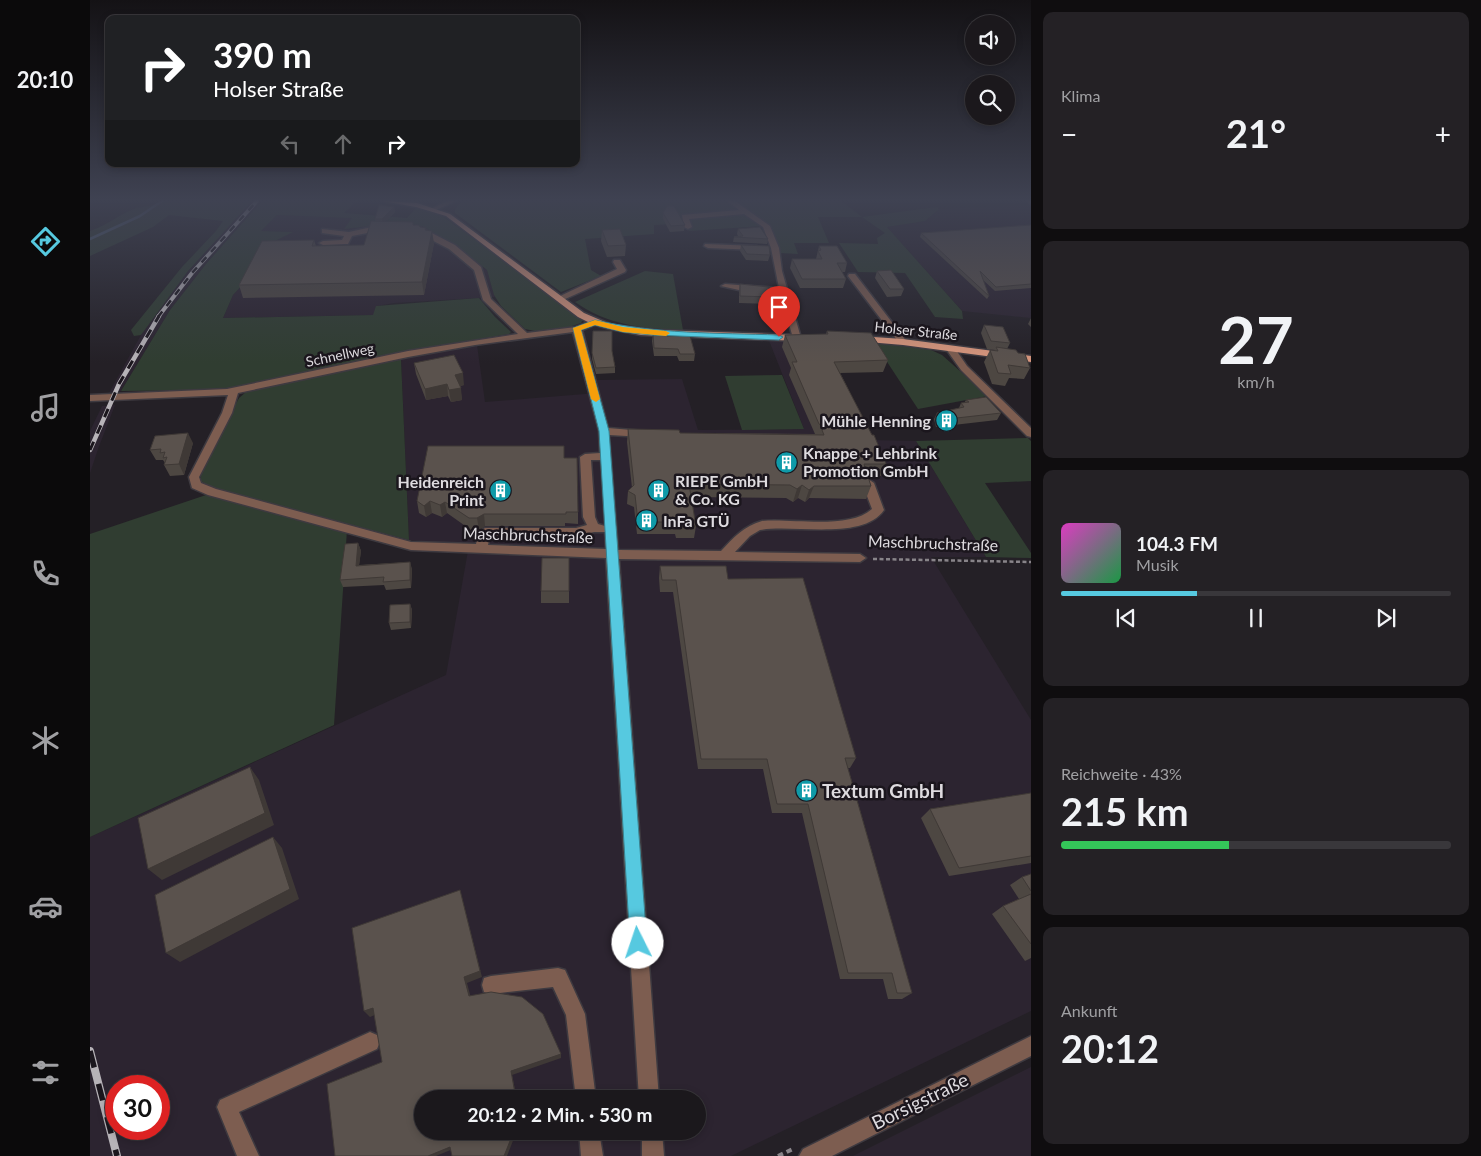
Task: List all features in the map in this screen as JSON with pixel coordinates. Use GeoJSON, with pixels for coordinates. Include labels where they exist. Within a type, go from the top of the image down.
{"type":"FeatureCollection","features":[{"type":"Feature","properties":{"kind":"main road"},"geometry":{"type":"LineString","coordinates":[[503,255],[581,315],[595,323],[653,333],[802,338]]}},
{"type":"Feature","properties":{"kind":"main road","name":"Holser Straße"},"geometry":{"type":"LineString","coordinates":[[845,339],[903,342],[1031,359]]}},
{"type":"Feature","properties":{"kind":"street"},"geometry":{"type":"LineString","coordinates":[[461,255],[478,269],[487,300],[525,336]]}},
{"type":"Feature","properties":{"kind":"street"},"geometry":{"type":"LineString","coordinates":[[776,255],[784,291],[802,338]]}},
{"type":"Feature","properties":{"kind":"street"},"geometry":{"type":"LineString","coordinates":[[560,298],[622,270],[617,262]]}},
{"type":"Feature","properties":{"kind":"street"},"geometry":{"type":"LineString","coordinates":[[852,276],[863,292],[892,325],[903,342]]}},
{"type":"Feature","properties":{"kind":"street"},"geometry":{"type":"LineString","coordinates":[[725,286],[784,291]]}},
{"type":"Feature","properties":{"kind":"street","name":"Schnellweg"},"geometry":{"type":"LineString","coordinates":[[90,398],[212,394],[234,391],[408,354],[475,342],[577,328],[595,323]]}},
{"type":"Feature","properties":{"kind":"street"},"geometry":{"type":"LineString","coordinates":[[577,328],[604,431],[648,1090]]}},
{"type":"Feature","properties":{"kind":"street"},"geometry":{"type":"LineString","coordinates":[[951,349],[964,368],[1031,434]]}},
{"type":"Feature","properties":{"kind":"street","name":"Maschbruchstraße"},"geometry":{"type":"LineString","coordinates":[[234,391],[227,413],[194,476],[196,485],[212,492],[411,546],[612,554],[860,558]]}},
{"type":"Feature","properties":{"kind":"street"},"geometry":{"type":"LineString","coordinates":[[604,431],[658,435]]}},
{"type":"Feature","properties":{"kind":"street"},"geometry":{"type":"LineString","coordinates":[[594,528],[588,517],[585,457],[606,456]]}},
{"type":"Feature","properties":{"kind":"street"},"geometry":{"type":"LineString","coordinates":[[724,556],[742,536],[761,524],[819,525],[855,522],[875,515],[878,510],[868,483]]}},
{"type":"Feature","properties":{"kind":"street"},"geometry":{"type":"LineString","coordinates":[[481,549],[485,532],[576,532],[594,528],[610,530]]}},
{"type":"Feature","properties":{"kind":"street"},"geometry":{"type":"LineString","coordinates":[[491,985],[558,977],[575,1014],[585,1090]]}},
{"type":"Feature","properties":{"kind":"street"},"geometry":{"type":"LineString","coordinates":[[248,1156],[227,1107],[370,1042]]}},
{"type":"Feature","properties":{"kind":"street","name":"Borsigstraße"},"geometry":{"type":"LineString","coordinates":[[810,1156],[1031,1046]]}},
{"type":"Feature","properties":{"kind":"street"},"geometry":{"type":"LineString","coordinates":[[590,1140],[592,1156]]}},
{"type":"Feature","properties":{"kind":"street"},"geometry":{"type":"LineString","coordinates":[[652,1140],[653,1156]]}},
{"type":"Feature","properties":{"kind":"path","name":"Maschbruchstraße"},"geometry":{"type":"LineString","coordinates":[[860,558],[1031,562]]}},
{"type":"Feature","properties":{"kind":"shaded area"},"geometry":{"type":"Polygon","coordinates":[[[203,255],[214,255],[170,310],[121,391],[109,393],[141,335],[166,298],[203,255]]]}},
{"type":"Feature","properties":{"kind":"shaded area"},"geometry":{"type":"Polygon","coordinates":[[[261,255],[468,255],[487,270],[495,297],[394,303],[377,306],[374,315],[223,318],[233,295],[246,281],[261,255]]]}},
{"type":"Feature","properties":{"kind":"shaded area"},"geometry":{"type":"Polygon","coordinates":[[[912,255],[1030,255],[1031,318],[962,311],[912,255]]]}},
{"type":"Feature","properties":{"kind":"shaded area"},"geometry":{"type":"Polygon","coordinates":[[[768,338],[820,339],[871,440],[916,441],[986,557],[931,557],[1031,720],[1031,1011],[731,1156],[90,1156],[90,837],[446,675],[469,545],[409,540],[401,359],[477,345],[485,402],[597,393],[595,380],[682,379],[698,430],[804,429],[768,338]]]}},
{"type":"Feature","properties":{"kind":"shaded area"},"geometry":{"type":"Polygon","coordinates":[[[115,405],[90,473],[90,431],[102,406],[115,405]]]}},
{"type":"Feature","properties":{"kind":"shaded area"},"geometry":{"type":"Polygon","coordinates":[[[1031,1067],[1031,1156],[853,1156],[1031,1067]]]}},
{"type":"Feature","properties":{"kind":"green space"},"geometry":{"type":"Polygon","coordinates":[[[193,255],[203,255],[188,271],[141,335],[134,336],[131,330],[193,255]]]}},
{"type":"Feature","properties":{"kind":"green space"},"geometry":{"type":"Polygon","coordinates":[[[214,255],[261,255],[246,281],[233,295],[223,318],[373,315],[376,306],[479,298],[511,332],[509,334],[432,347],[227,390],[121,391],[170,310],[214,255]]]}},
{"type":"Feature","properties":{"kind":"green space"},"geometry":{"type":"Polygon","coordinates":[[[468,255],[496,255],[583,319],[581,323],[569,327],[535,331],[525,329],[501,306],[494,295],[487,270],[468,255]]]}},
{"type":"Feature","properties":{"kind":"green space"},"geometry":{"type":"Polygon","coordinates":[[[511,255],[588,255],[591,270],[601,276],[561,292],[511,255]]]}},
{"type":"Feature","properties":{"kind":"green space"},"geometry":{"type":"Polygon","coordinates":[[[847,255],[912,255],[962,311],[963,319],[935,317],[905,273],[858,272],[847,255]]]}},
{"type":"Feature","properties":{"kind":"green space"},"geometry":{"type":"Polygon","coordinates":[[[645,271],[673,274],[683,330],[640,327],[613,321],[587,310],[575,302],[645,271]]]}},
{"type":"Feature","properties":{"kind":"green space"},"geometry":{"type":"Polygon","coordinates":[[[874,342],[931,350],[942,355],[988,396],[918,409],[874,342]]]}},
{"type":"Feature","properties":{"kind":"green space"},"geometry":{"type":"Polygon","coordinates":[[[401,359],[409,540],[214,489],[201,481],[201,472],[239,398],[246,392],[401,359]]]}},
{"type":"Feature","properties":{"kind":"green space"},"geometry":{"type":"Polygon","coordinates":[[[782,375],[804,429],[742,430],[725,376],[782,375]]]}},
{"type":"Feature","properties":{"kind":"green space"},"geometry":{"type":"Polygon","coordinates":[[[1028,438],[1031,441],[1031,481],[985,483],[1031,553],[1031,558],[986,557],[916,441],[1028,438]]]}},
{"type":"Feature","properties":{"kind":"green space"},"geometry":{"type":"Polygon","coordinates":[[[206,495],[347,530],[334,725],[90,837],[90,534],[206,495]]]}},
{"type":"Feature","properties":{"kind":"building"},"geometry":{"type":"Polygon","coordinates":[[[255,255],[427,255],[422,282],[239,285],[255,255]]]}},
{"type":"Feature","properties":{"kind":"building"},"geometry":{"type":"Polygon","coordinates":[[[820,255],[842,255],[847,263],[837,263],[846,279],[802,279],[792,259],[822,259],[820,255]]]}},
{"type":"Feature","properties":{"kind":"building"},"geometry":{"type":"Polygon","coordinates":[[[945,255],[1031,255],[1031,284],[996,287],[980,271],[989,296],[945,255]]]}},
{"type":"Feature","properties":{"kind":"building"},"geometry":{"type":"Polygon","coordinates":[[[891,270],[904,289],[890,289],[877,271],[891,270]]]}},
{"type":"Feature","properties":{"kind":"building"},"geometry":{"type":"Polygon","coordinates":[[[740,284],[769,287],[771,297],[740,296],[740,284]]]}},
{"type":"Feature","properties":{"kind":"building"},"geometry":{"type":"Polygon","coordinates":[[[984,325],[1003,327],[1010,343],[991,341],[984,325]]]}},
{"type":"Feature","properties":{"kind":"building"},"geometry":{"type":"Polygon","coordinates":[[[593,331],[612,331],[612,351],[615,367],[596,368],[592,353],[593,331]]]}},
{"type":"Feature","properties":{"kind":"building"},"geometry":{"type":"Polygon","coordinates":[[[827,331],[871,333],[888,360],[834,362],[872,435],[874,435],[886,464],[864,464],[871,486],[814,486],[809,490],[802,485],[797,489],[790,485],[689,484],[696,526],[678,526],[677,522],[638,522],[635,495],[628,491],[634,485],[628,429],[679,430],[680,433],[824,435],[822,430],[824,427],[819,424],[792,362],[797,362],[785,335],[828,334],[827,331]]]}},
{"type":"Feature","properties":{"kind":"building"},"geometry":{"type":"Polygon","coordinates":[[[653,334],[690,336],[695,354],[680,354],[678,349],[654,348],[653,334]]]}},
{"type":"Feature","properties":{"kind":"building"},"geometry":{"type":"Polygon","coordinates":[[[996,347],[1016,350],[1018,353],[1025,354],[1030,368],[1008,365],[1011,374],[998,373],[990,350],[998,351],[996,347]]]}},
{"type":"Feature","properties":{"kind":"building"},"geometry":{"type":"Polygon","coordinates":[[[454,355],[463,373],[455,375],[461,388],[449,390],[447,384],[425,389],[414,363],[454,355]]]}},
{"type":"Feature","properties":{"kind":"building"},"geometry":{"type":"Polygon","coordinates":[[[986,397],[1001,413],[939,420],[937,413],[964,407],[961,403],[969,402],[966,400],[986,397]]]}},
{"type":"Feature","properties":{"kind":"building"},"geometry":{"type":"Polygon","coordinates":[[[188,433],[179,464],[164,465],[167,457],[163,458],[165,452],[160,453],[161,449],[150,450],[155,436],[188,433]]]}},
{"type":"Feature","properties":{"kind":"building","name":"Heidenreich Print"},"geometry":{"type":"Polygon","coordinates":[[[428,446],[564,446],[564,458],[577,458],[578,512],[566,512],[566,514],[484,514],[477,518],[469,518],[445,502],[440,505],[430,501],[424,506],[417,501],[428,446]]]}},
{"type":"Feature","properties":{"kind":"building"},"geometry":{"type":"Polygon","coordinates":[[[358,543],[356,566],[410,562],[410,580],[383,582],[384,577],[340,580],[345,544],[358,543]]]}},
{"type":"Feature","properties":{"kind":"building"},"geometry":{"type":"Polygon","coordinates":[[[542,558],[569,558],[569,591],[541,591],[542,558]]]}},
{"type":"Feature","properties":{"kind":"building","name":"Textum GmbH"},"geometry":{"type":"Polygon","coordinates":[[[660,566],[726,566],[728,579],[803,578],[856,758],[845,758],[912,993],[897,993],[892,973],[848,973],[808,804],[777,804],[767,759],[701,759],[676,580],[662,580],[660,566]]]}},
{"type":"Feature","properties":{"kind":"building"},"geometry":{"type":"Polygon","coordinates":[[[410,604],[410,622],[389,623],[390,605],[410,604]]]}},
{"type":"Feature","properties":{"kind":"building"},"geometry":{"type":"Polygon","coordinates":[[[250,767],[265,813],[148,869],[138,818],[250,767]]]}},
{"type":"Feature","properties":{"kind":"building"},"geometry":{"type":"Polygon","coordinates":[[[1031,793],[1031,856],[959,868],[930,809],[1031,793]]]}},
{"type":"Feature","properties":{"kind":"building"},"geometry":{"type":"Polygon","coordinates":[[[273,837],[290,889],[166,953],[155,895],[273,837]]]}},
{"type":"Feature","properties":{"kind":"building"},"geometry":{"type":"Polygon","coordinates":[[[1031,874],[1031,891],[1022,877],[1031,874]]]}},
{"type":"Feature","properties":{"kind":"building"},"geometry":{"type":"Polygon","coordinates":[[[460,890],[480,971],[464,977],[469,996],[491,992],[522,997],[543,1014],[561,1054],[511,1071],[514,1090],[414,1090],[414,1140],[510,1140],[504,1156],[452,1156],[450,1147],[428,1156],[335,1156],[327,1084],[382,1062],[373,1008],[364,1011],[352,928],[460,890]]]}},
{"type":"Feature","properties":{"kind":"building"},"geometry":{"type":"Polygon","coordinates":[[[1031,894],[1031,944],[1003,906],[1031,894]]]}},
{"type":"Feature","properties":{"kind":"railway"},"geometry":{"type":"LineString","coordinates":[[158,317],[208,255]]}},
{"type":"Feature","properties":{"kind":"railway"},"geometry":{"type":"LineString","coordinates":[[90,450],[119,384],[159,316]]}},
{"type":"Feature","properties":{"kind":"railway"},"geometry":{"type":"LineString","coordinates":[[90,1051],[117,1156]]}},
{"type":"Feature","properties":{"kind":"slow traffic"},"geometry":{"type":"LineString","coordinates":[[596,399],[577,328],[595,323],[623,329],[666,333]]}},
{"type":"Feature","properties":{"kind":"place","name":"Mühle Henning"},"geometry":{"type":"Point","coordinates":[947,421]}},
{"type":"Feature","properties":{"kind":"place","name":"Knappe + Lehbrink Promotion GmbH"},"geometry":{"type":"Point","coordinates":[787,462]}},
{"type":"Feature","properties":{"kind":"place","name":"RIEPE GmbH & Co. KG"},"geometry":{"type":"Point","coordinates":[659,490]}},
{"type":"Feature","properties":{"kind":"place","name":"Heidenreich Print"},"geometry":{"type":"Point","coordinates":[500,491]}},
{"type":"Feature","properties":{"kind":"place","name":"InFa GTÜ"},"geometry":{"type":"Point","coordinates":[647,521]}},
{"type":"Feature","properties":{"kind":"place","name":"Textum GmbH"},"geometry":{"type":"Point","coordinates":[806,791]}},
{"type":"Feature","properties":{"kind":"route"},"geometry":{"type":"LineString","coordinates":[[638,943],[604,431],[603,421],[577,328],[595,323],[653,333],[779,337]]}}]}
